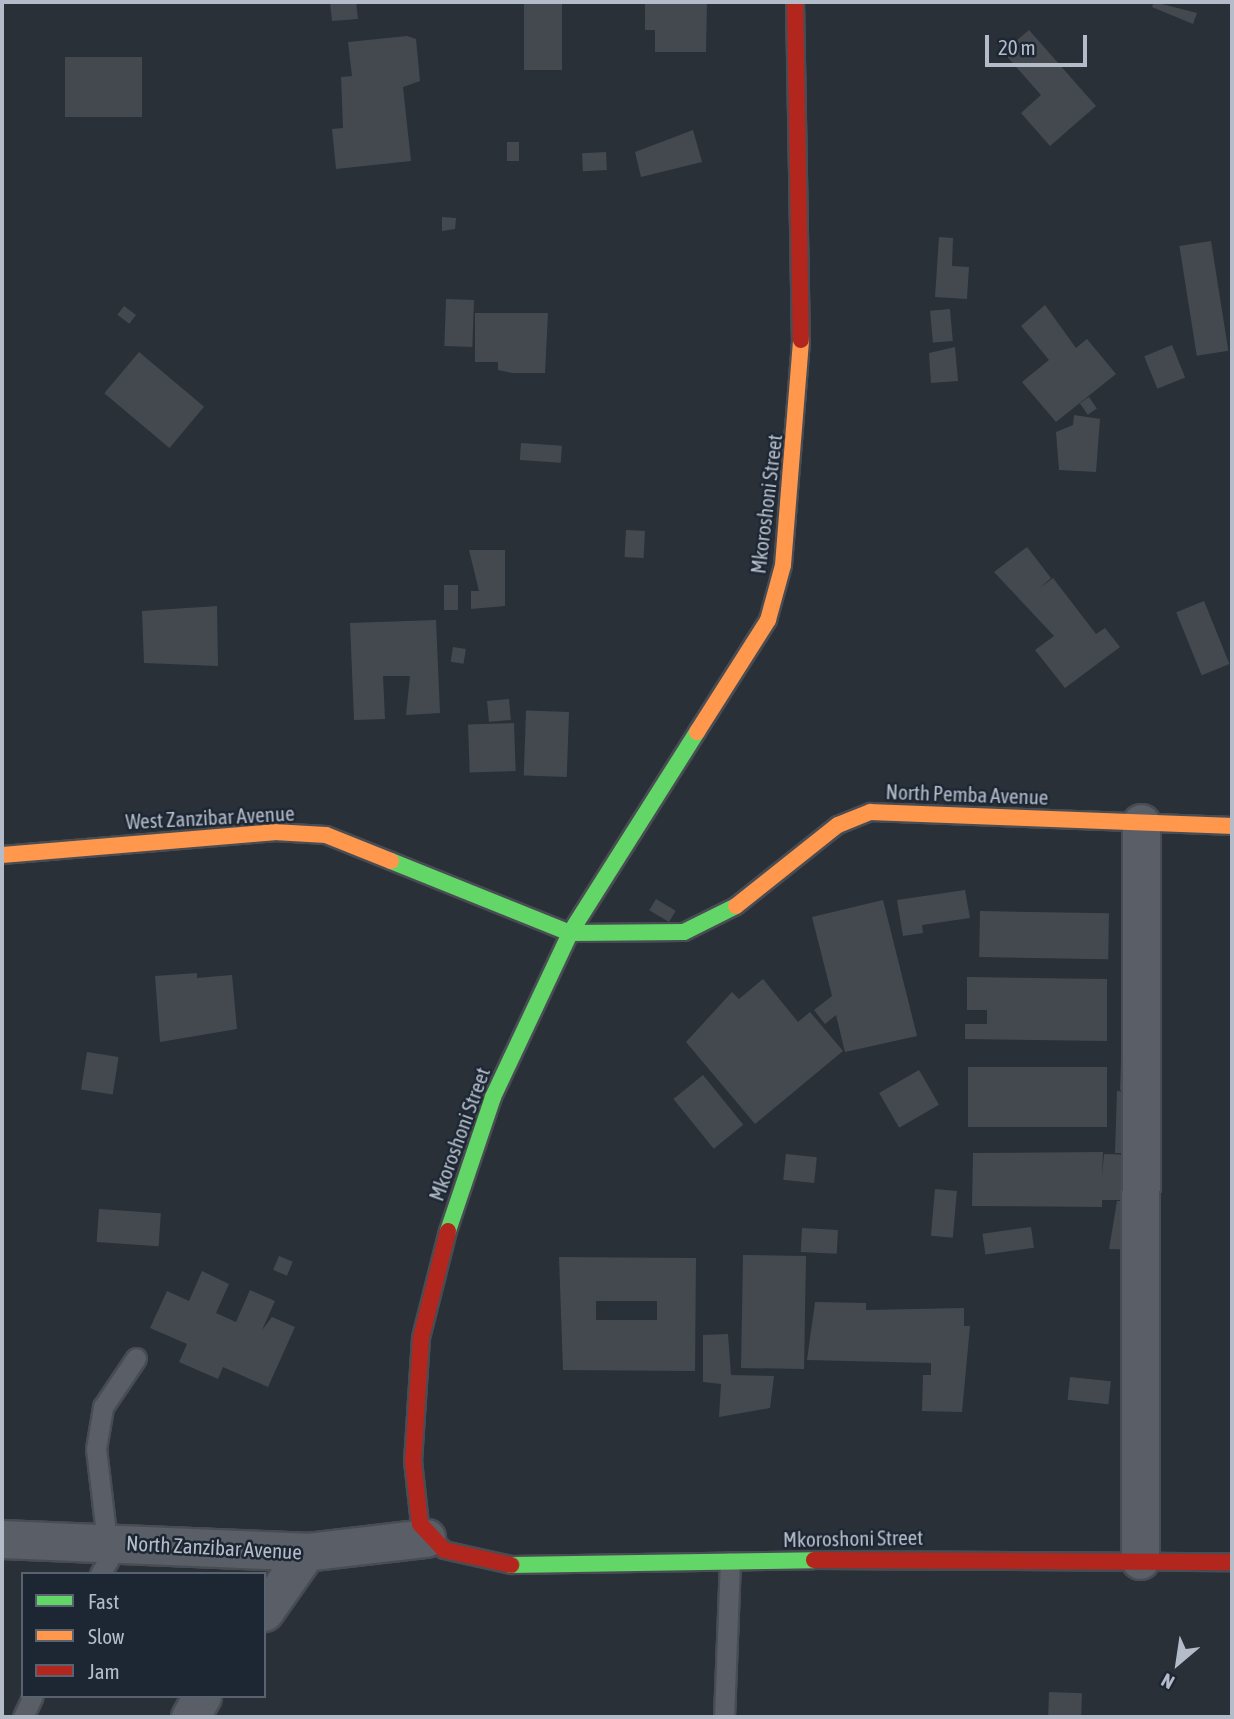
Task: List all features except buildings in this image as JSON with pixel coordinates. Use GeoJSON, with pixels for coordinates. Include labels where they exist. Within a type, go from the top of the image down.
{"type":"FeatureCollection","features":[{"type":"Feature","properties":{"kind":"street","name":"Mkoroshoni Street"},"geometry":{"type":"LineString","coordinates":[[795,2],[801,358],[783,565],[768,620],[732,682],[570,933],[493,1097],[432,1288],[416,1381],[413,1461],[426,1538],[462,1556],[517,1566],[730,1562],[1232,1562]]}},
{"type":"Feature","properties":{"kind":"street","name":"North Pemba Avenue"},"geometry":{"type":"LineString","coordinates":[[570,933],[664,935],[703,926],[747,902],[838,825],[871,812],[1232,826]]}},
{"type":"Feature","properties":{"kind":"street"},"geometry":{"type":"LineString","coordinates":[[1140,1560],[1141,823]]}},
{"type":"Feature","properties":{"kind":"street","name":"West Zanzibar Avenue"},"geometry":{"type":"LineString","coordinates":[[2,855],[261,832],[326,835],[570,933]]}},
{"type":"Feature","properties":{"kind":"street","name":"North Zanzibar Avenue"},"geometry":{"type":"LineString","coordinates":[[2,1539],[109,1553],[306,1552],[426,1538]]}},
{"type":"Feature","properties":{"kind":"street"},"geometry":{"type":"LineString","coordinates":[[266,1609],[306,1552]]}},
{"type":"Feature","properties":{"kind":"street"},"geometry":{"type":"LineString","coordinates":[[190,1717],[201,1698]]}},
{"type":"Feature","properties":{"kind":"lane"},"geometry":{"type":"LineString","coordinates":[[109,1553],[96,1449],[103,1408],[136,1358]]}},
{"type":"Feature","properties":{"kind":"lane"},"geometry":{"type":"LineString","coordinates":[[724,1717],[730,1562]]}},
{"type":"Feature","properties":{"kind":"lane"},"geometry":{"type":"LineString","coordinates":[[23,1717],[32,1698]]}},
{"type":"Feature","properties":{"kind":"traffic: fast"},"geometry":{"type":"LineString","coordinates":[[448,1231],[493,1097],[570,933],[697,732]]}},
{"type":"Feature","properties":{"kind":"traffic: fast"},"geometry":{"type":"LineString","coordinates":[[391,861],[570,933],[684,932],[736,906]]}},
{"type":"Feature","properties":{"kind":"traffic: fast"},"geometry":{"type":"LineString","coordinates":[[511,1565],[814,1560]]}},
{"type":"Feature","properties":{"kind":"traffic: slow"},"geometry":{"type":"LineString","coordinates":[[697,732],[768,620],[783,565],[801,340]]}},
{"type":"Feature","properties":{"kind":"traffic: slow"},"geometry":{"type":"LineString","coordinates":[[736,906],[838,825],[871,812],[1232,826]]}},
{"type":"Feature","properties":{"kind":"traffic: slow"},"geometry":{"type":"LineString","coordinates":[[2,855],[274,832],[326,835],[391,861]]}},
{"type":"Feature","properties":{"kind":"traffic: jam"},"geometry":{"type":"LineString","coordinates":[[795,2],[801,340]]}},
{"type":"Feature","properties":{"kind":"traffic: jam"},"geometry":{"type":"LineString","coordinates":[[448,1231],[421,1338],[413,1461],[420,1524],[444,1550],[511,1565]]}},
{"type":"Feature","properties":{"kind":"traffic: jam"},"geometry":{"type":"LineString","coordinates":[[814,1560],[1232,1562]]}}]}
